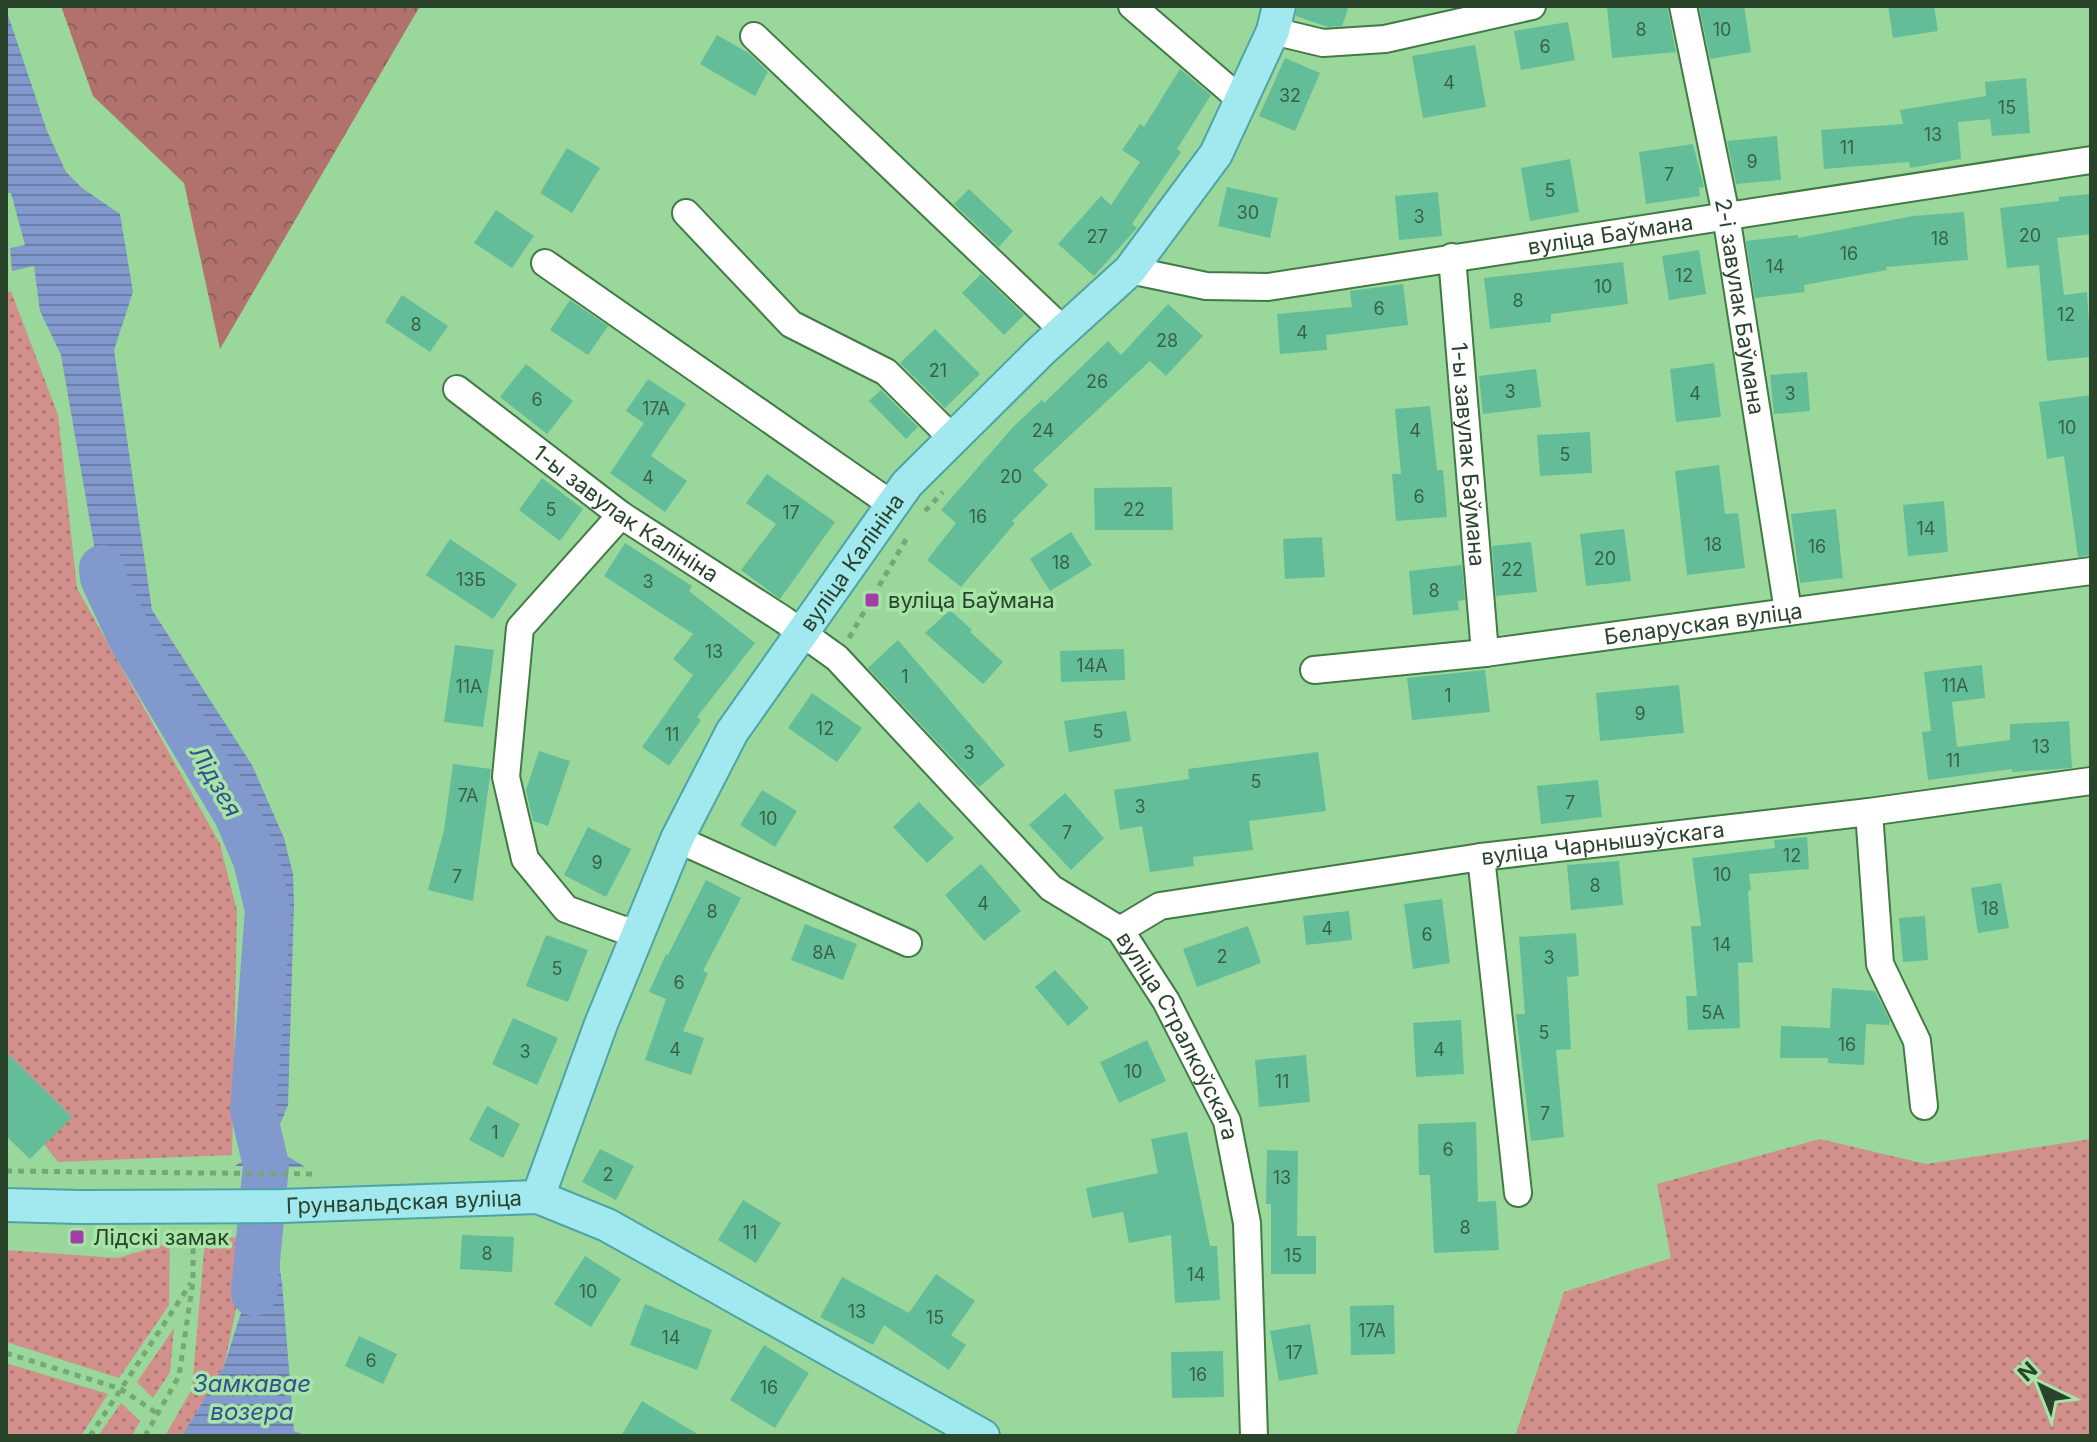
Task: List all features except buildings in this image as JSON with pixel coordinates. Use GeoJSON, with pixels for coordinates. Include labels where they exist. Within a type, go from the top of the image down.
{"type":"FeatureCollection","features":[{"type":"Feature","properties":{"kind":"main road","name":"вуліца Калініна"},"geometry":{"type":"LineString","coordinates":[[538,1197],[638,932],[677,839],[732,732],[801,632],[904,512],[907,484],[1130,270],[1216,154],[1276,18]]}},
{"type":"Feature","properties":{"kind":"main road","name":"Грунвальдская вуліца"},"geometry":{"type":"LineString","coordinates":[[6,1205],[79,1207],[204,1217],[281,1190],[538,1197],[607,1225],[983,1436]]}},
{"type":"Feature","properties":{"kind":"street"},"geometry":{"type":"LineString","coordinates":[[1132,6],[1241,100]]}},
{"type":"Feature","properties":{"kind":"street"},"geometry":{"type":"LineString","coordinates":[[1276,18],[1323,43],[1385,39],[1532,6]]}},
{"type":"Feature","properties":{"kind":"street","name":"2-і завулак Баўмана"},"geometry":{"type":"LineString","coordinates":[[1683,6],[1726,215],[1788,611]]}},
{"type":"Feature","properties":{"kind":"street"},"geometry":{"type":"LineString","coordinates":[[754,36],[1064,331]]}},
{"type":"Feature","properties":{"kind":"street","name":"вуліца Баўмана"},"geometry":{"type":"LineString","coordinates":[[1130,270],[1206,286],[1268,287],[2091,160]]}},
{"type":"Feature","properties":{"kind":"street"},"geometry":{"type":"LineString","coordinates":[[686,213],[791,324],[886,372],[954,440]]}},
{"type":"Feature","properties":{"kind":"street","name":"1-ы завулак Баўмана"},"geometry":{"type":"LineString","coordinates":[[1452,257],[1485,653]]}},
{"type":"Feature","properties":{"kind":"street"},"geometry":{"type":"LineString","coordinates":[[545,263],[904,512]]}},
{"type":"Feature","properties":{"kind":"street","name":"1-ы завулак Калініна"},"geometry":{"type":"LineString","coordinates":[[457,389],[621,515],[801,632]]}},
{"type":"Feature","properties":{"kind":"street"},"geometry":{"type":"LineString","coordinates":[[621,515],[520,628],[506,777],[525,859],[566,909],[638,932]]}},
{"type":"Feature","properties":{"kind":"street","name":"Беларуская вуліца"},"geometry":{"type":"LineString","coordinates":[[1314,670],[1485,653],[2091,571]]}},
{"type":"Feature","properties":{"kind":"street","name":"вуліца Стралкоўскага"},"geometry":{"type":"LineString","coordinates":[[801,632],[837,658],[1051,888],[1120,930],[1166,1001],[1227,1121],[1247,1223],[1254,1436]]}},
{"type":"Feature","properties":{"kind":"street","name":"вуліца Чарнышэўскага"},"geometry":{"type":"LineString","coordinates":[[1120,930],[1160,906],[1481,857],[1869,812],[2091,781]]}},
{"type":"Feature","properties":{"kind":"street"},"geometry":{"type":"LineString","coordinates":[[1869,812],[1880,964],[1917,1041],[1924,1106]]}},
{"type":"Feature","properties":{"kind":"street"},"geometry":{"type":"LineString","coordinates":[[677,839],[908,943]]}},
{"type":"Feature","properties":{"kind":"street"},"geometry":{"type":"LineString","coordinates":[[1481,857],[1518,1193]]}},
{"type":"Feature","properties":{"kind":"path"},"geometry":{"type":"LineString","coordinates":[[904,512],[949,486]]}},
{"type":"Feature","properties":{"kind":"path"},"geometry":{"type":"LineString","coordinates":[[837,658],[910,533]]}},
{"type":"Feature","properties":{"kind":"path"},"geometry":{"type":"LineString","coordinates":[[6,1171],[217,1172],[281,1190]]}},
{"type":"Feature","properties":{"kind":"path"},"geometry":{"type":"LineString","coordinates":[[145,1436],[179,1376],[204,1217]]}},
{"type":"Feature","properties":{"kind":"path"},"geometry":{"type":"LineString","coordinates":[[90,1436],[193,1281]]}},
{"type":"Feature","properties":{"kind":"path"},"geometry":{"type":"LineString","coordinates":[[6,1353],[121,1389],[158,1414]]}},
{"type":"Feature","properties":{"kind":"shaded area"},"geometry":{"type":"Polygon","coordinates":[[[11,291],[58,415],[77,588],[220,844],[237,911],[232,1155],[58,1162],[44,1144],[71,1116],[6,1052],[6,293],[11,291]]]}},
{"type":"Feature","properties":{"kind":"shaded area"},"geometry":{"type":"Polygon","coordinates":[[[1820,1139],[1926,1164],[2091,1139],[2091,1436],[1515,1436],[1564,1292],[1671,1258],[1657,1184],[1820,1139]]]}},
{"type":"Feature","properties":{"kind":"shaded area"},"geometry":{"type":"Polygon","coordinates":[[[242,1237],[242,1281],[224,1366],[182,1436],[165,1436],[192,1389],[205,1239],[242,1237]]]}},
{"type":"Feature","properties":{"kind":"shaded area"},"geometry":{"type":"Polygon","coordinates":[[[170,1243],[169,1305],[119,1378],[6,1342],[6,1250],[117,1258],[170,1243]]]}},
{"type":"Feature","properties":{"kind":"shaded area"},"geometry":{"type":"Polygon","coordinates":[[[174,1328],[170,1372],[153,1398],[137,1382],[174,1328]]]}},
{"type":"Feature","properties":{"kind":"shaded area"},"geometry":{"type":"Polygon","coordinates":[[[6,1363],[108,1394],[81,1436],[6,1436],[6,1363]]]}},
{"type":"Feature","properties":{"kind":"shaded area"},"geometry":{"type":"Polygon","coordinates":[[[121,1403],[140,1421],[132,1436],[98,1436],[121,1403]]]}},
{"type":"Feature","properties":{"kind":"green space"},"geometry":{"type":"Polygon","coordinates":[[[61,6],[420,6],[220,349],[184,183],[93,96],[61,6]]]}},
{"type":"Feature","properties":{"kind":"water"},"geometry":{"type":"Polygon","coordinates":[[[6,9],[47,131],[66,172],[82,188],[120,214],[133,292],[114,350],[152,610],[252,765],[284,838],[293,874],[294,904],[288,1105],[274,1139],[279,1151],[305,1167],[235,1166],[256,1152],[267,891],[240,813],[101,585],[61,355],[40,311],[34,266],[12,271],[10,248],[25,245],[11,193],[6,193],[6,9]]]}},
{"type":"Feature","properties":{"kind":"water","name":"Замкавае возера"},"geometry":{"type":"Polygon","coordinates":[[[260,1230],[275,1237],[282,1283],[294,1431],[307,1436],[182,1436],[224,1366],[248,1291],[254,1239],[260,1230]]]}},
{"type":"Feature","properties":{"kind":"waterway","name":"Лідзея"},"geometry":{"type":"LineString","coordinates":[[102,568],[103,578],[131,638],[237,815],[256,860],[268,910],[253,1110],[266,1165],[254,1293]]}},
{"type":"Feature","properties":{"kind":"place","name":"вуліца Баўмана"},"geometry":{"type":"Point","coordinates":[872,600]}},
{"type":"Feature","properties":{"kind":"place","name":"Лідскі замак"},"geometry":{"type":"Point","coordinates":[77,1237]}}]}
